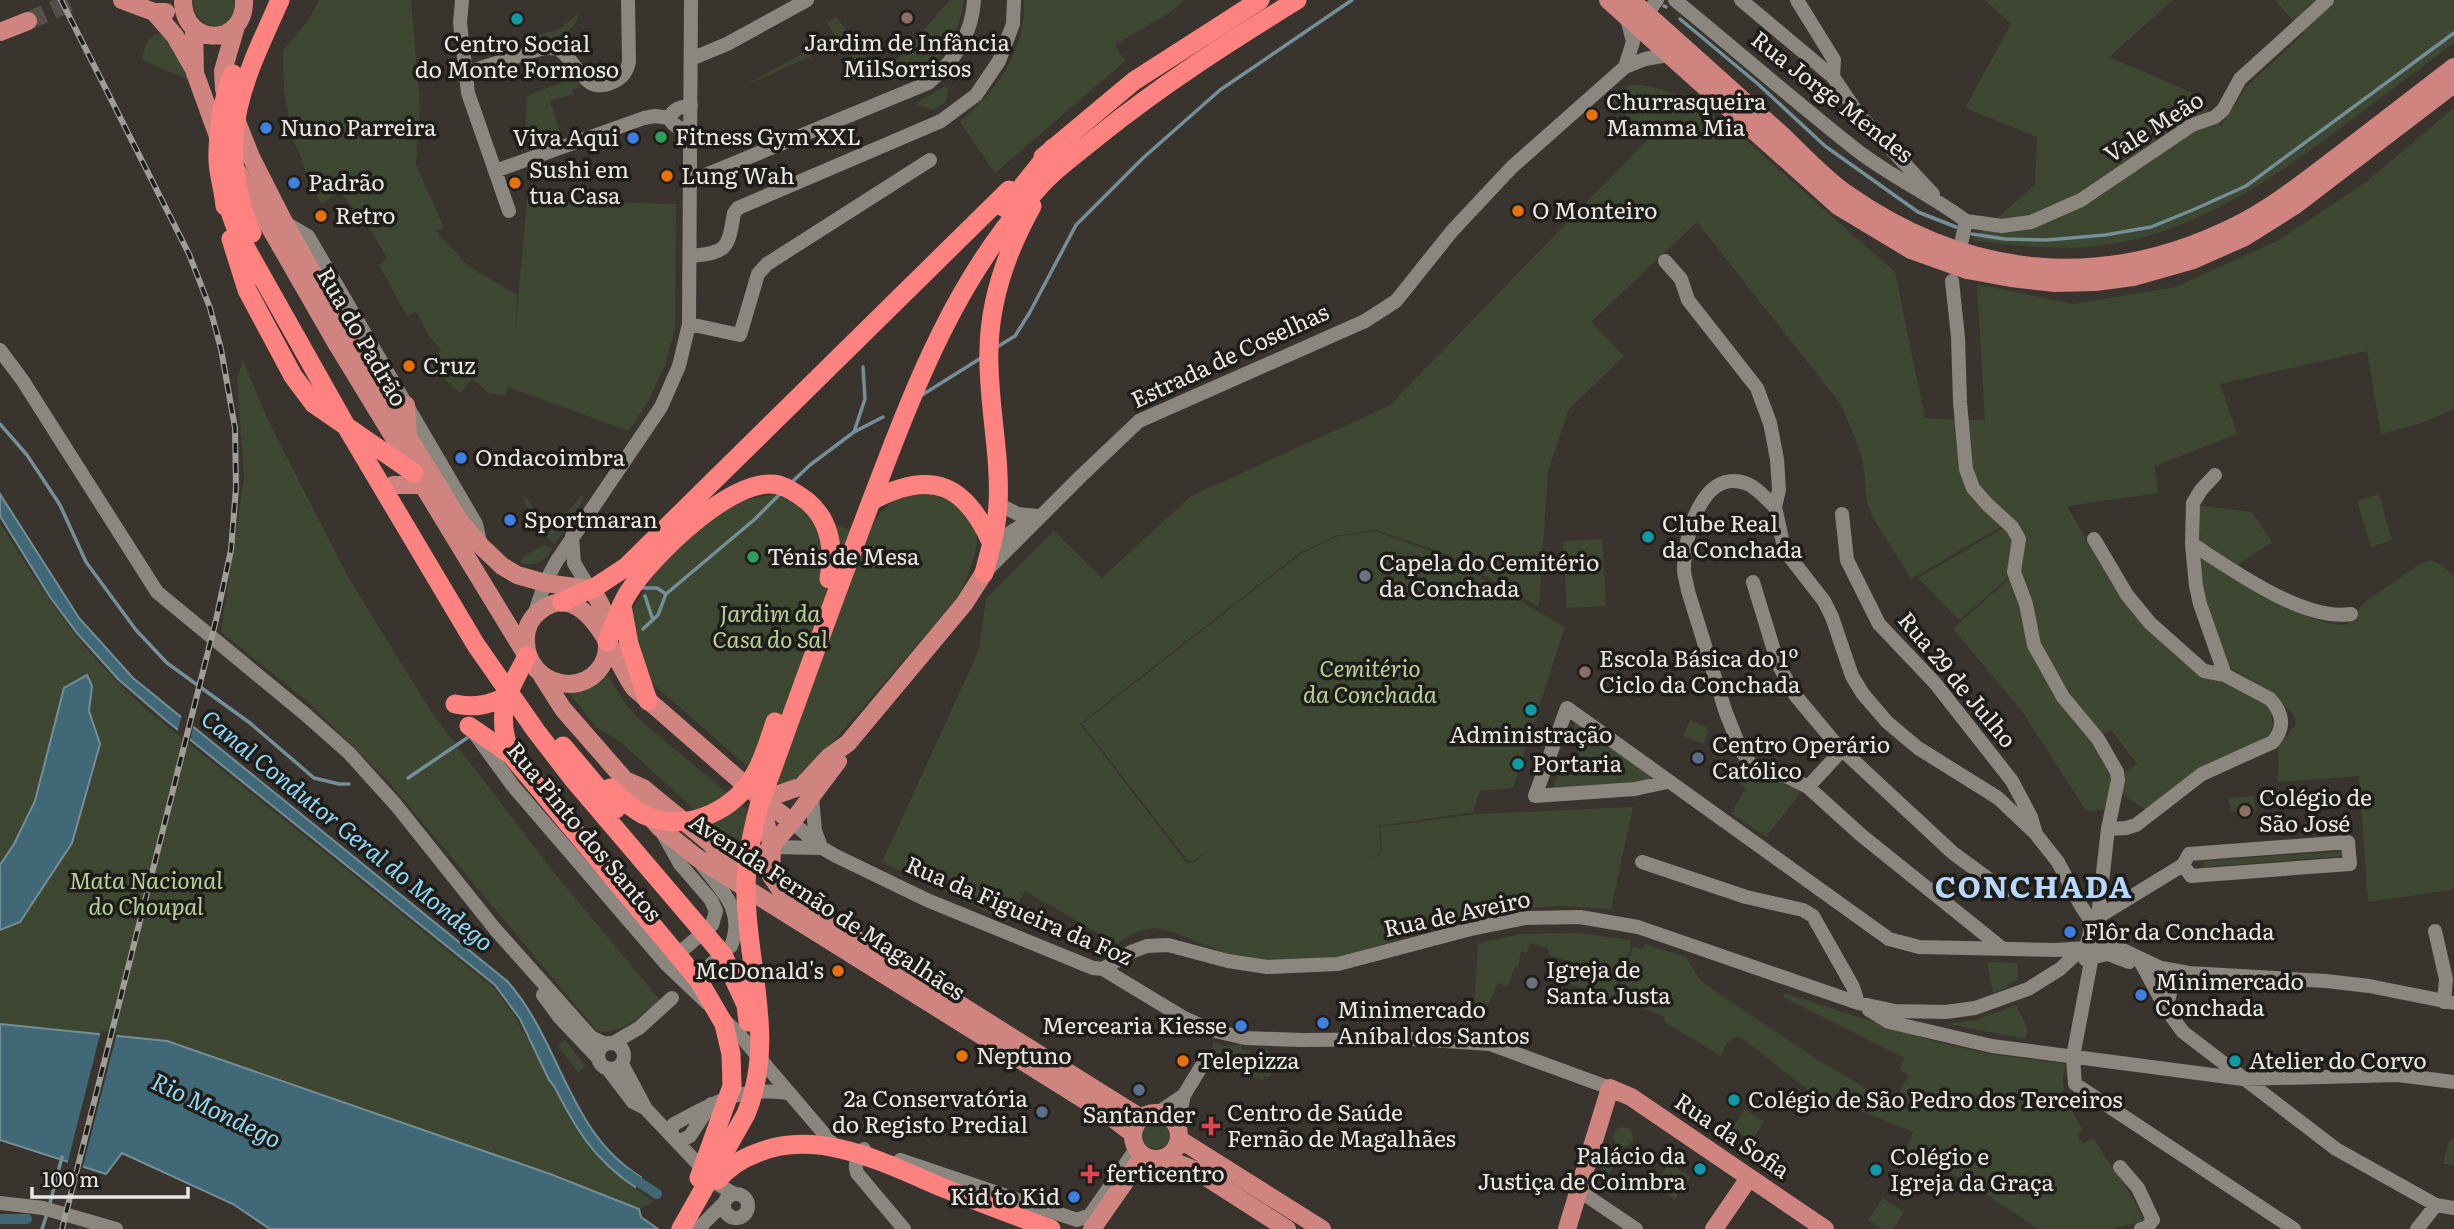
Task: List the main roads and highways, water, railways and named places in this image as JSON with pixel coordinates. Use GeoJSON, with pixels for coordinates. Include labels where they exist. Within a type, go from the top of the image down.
{"type":"FeatureCollection","features":[{"type":"Feature","properties":{"kind":"highway"},"geometry":{"type":"LineString","coordinates":[[265,0],[231,80],[219,134],[218,162],[229,236],[247,290],[293,376],[314,404],[419,472]]}},
{"type":"Feature","properties":{"kind":"highway"},"geometry":{"type":"LineString","coordinates":[[280,0],[244,83],[237,109],[234,137],[235,174],[249,229],[362,428],[510,673],[567,751],[719,933],[737,960],[758,1008]]}},
{"type":"Feature","properties":{"kind":"highway"},"geometry":{"type":"LineString","coordinates":[[562,602],[626,567],[1134,81],[1260,0]]}},
{"type":"Feature","properties":{"kind":"highway"},"geometry":{"type":"LineString","coordinates":[[692,1226],[752,1098],[760,1067],[761,1034],[746,898],[750,837],[863,511],[924,367],[956,301],[997,236],[1042,184],[1060,154],[1297,0]]}},
{"type":"Feature","properties":{"kind":"highway"},"geometry":{"type":"LineString","coordinates":[[984,573],[998,504],[989,348],[995,297],[1009,254],[1060,154]]}},
{"type":"Feature","properties":{"kind":"highway"},"geometry":{"type":"LineString","coordinates":[[224,195],[238,234],[251,258],[477,645],[573,779],[723,955],[746,1005],[753,1054],[743,1102],[704,1175],[668,1229]]}},
{"type":"Feature","properties":{"kind":"highway"},"geometry":{"type":"LineString","coordinates":[[567,751],[632,808],[645,815],[670,821],[691,821],[725,808],[741,793],[758,769],[829,579],[863,511],[892,490],[919,483],[946,488],[969,503],[992,544]]}},
{"type":"Feature","properties":{"kind":"highway"},"geometry":{"type":"LineString","coordinates":[[607,642],[628,593],[652,562],[698,519],[735,494],[759,486],[778,485],[799,494],[811,505],[823,521],[830,539],[832,559],[829,579]]}},
{"type":"Feature","properties":{"kind":"highway"},"geometry":{"type":"LineString","coordinates":[[622,605],[629,644],[648,701]]}},
{"type":"Feature","properties":{"kind":"highway"},"geometry":{"type":"LineString","coordinates":[[511,755],[504,736],[502,716],[506,696],[527,656]]}},
{"type":"Feature","properties":{"kind":"highway"},"geometry":{"type":"LineString","coordinates":[[455,704],[485,706],[506,696]]}},
{"type":"Feature","properties":{"kind":"highway"},"geometry":{"type":"LineString","coordinates":[[469,726],[511,755],[699,981],[724,1024],[731,1054],[732,1086],[704,1175]]}},
{"type":"Feature","properties":{"kind":"highway"},"geometry":{"type":"LineString","coordinates":[[692,1226],[722,1174],[734,1164],[764,1150],[805,1144],[834,1147],[872,1158],[1051,1229]]}},
{"type":"Feature","properties":{"kind":"main road"},"geometry":{"type":"LineString","coordinates":[[122,0],[158,16],[187,16],[211,36],[229,32],[236,26]]}},
{"type":"Feature","properties":{"kind":"main road","name":"Rua do Padrão"},"geometry":{"type":"LineString","coordinates":[[244,0],[244,10],[236,26],[223,71],[224,89],[251,157],[284,222],[408,439],[419,472],[481,546],[502,566],[517,575],[545,583],[590,589]]}},
{"type":"Feature","properties":{"kind":"main road"},"geometry":{"type":"LineString","coordinates":[[1608,0],[1629,9],[1668,55],[1838,206],[1911,250],[1967,270],[2055,283],[2133,277],[2193,260],[2245,237],[2294,206],[2454,84]]}},
{"type":"Feature","properties":{"kind":"main road"},"geometry":{"type":"LineString","coordinates":[[1629,9],[1652,7],[1846,194],[1917,236],[1970,256],[2056,269],[2129,263],[2189,248],[2239,225],[2288,194],[2454,66]]}},
{"type":"Feature","properties":{"kind":"main road"},"geometry":{"type":"LineString","coordinates":[[158,16],[184,49],[195,73]]}},
{"type":"Feature","properties":{"kind":"main road","name":"Rua do Padrão"},"geometry":{"type":"LineString","coordinates":[[187,16],[195,73],[216,135],[527,656]]}},
{"type":"Feature","properties":{"kind":"main road"},"geometry":{"type":"LineString","coordinates":[[0,32],[28,22]]}},
{"type":"Feature","properties":{"kind":"main road"},"geometry":{"type":"LineString","coordinates":[[406,405],[408,439]]}},
{"type":"Feature","properties":{"kind":"main road"},"geometry":{"type":"LineString","coordinates":[[393,485],[419,472],[450,480]]}},
{"type":"Feature","properties":{"kind":"main road","name":"Estrada de Coselhas"},"geometry":{"type":"LineString","coordinates":[[848,743],[964,604],[984,573]]}},
{"type":"Feature","properties":{"kind":"main road"},"geometry":{"type":"LineString","coordinates":[[590,589],[604,609],[607,642],[603,663],[592,676],[574,683],[553,682],[541,675],[527,656],[526,631],[534,615],[546,606],[562,602],[578,606],[587,613],[607,642]]}},
{"type":"Feature","properties":{"kind":"main road","name":"Rua da Figueira da Foz"},"geometry":{"type":"LineString","coordinates":[[607,642],[625,675],[648,701],[792,822]]}},
{"type":"Feature","properties":{"kind":"main road","name":"Avenida Fernão de Magalhães"},"geometry":{"type":"LineString","coordinates":[[541,675],[563,709],[625,780],[633,797],[660,828],[696,857],[1107,1114],[1138,1139]]}},
{"type":"Feature","properties":{"kind":"main road"},"geometry":{"type":"LineString","coordinates":[[625,780],[643,788],[709,842],[732,853],[755,856],[772,847],[840,759],[848,743]]}},
{"type":"Feature","properties":{"kind":"main road"},"geometry":{"type":"LineString","coordinates":[[759,797],[776,795],[802,786],[829,757],[848,743]]}},
{"type":"Feature","properties":{"kind":"main road","name":"Avenida Fernão de Magalhães"},"geometry":{"type":"LineString","coordinates":[[759,797],[772,847],[771,876],[780,889],[871,949],[1138,1139]]}},
{"type":"Feature","properties":{"kind":"main road","name":"Rua da Sofia"},"geometry":{"type":"LineString","coordinates":[[1567,1229],[1610,1088],[1631,1097],[1825,1229]]}},
{"type":"Feature","properties":{"kind":"main road"},"geometry":{"type":"LineString","coordinates":[[1092,1229],[1149,1113],[1159,1112],[1173,1119],[1178,1133],[1175,1150],[1166,1158]]}},
{"type":"Feature","properties":{"kind":"main road"},"geometry":{"type":"LineString","coordinates":[[1178,1133],[1322,1229]]}},
{"type":"Feature","properties":{"kind":"main road"},"geometry":{"type":"LineString","coordinates":[[1138,1139],[1150,1159],[1166,1158],[1195,1170],[1287,1229]]}},
{"type":"Feature","properties":{"kind":"main road"},"geometry":{"type":"LineString","coordinates":[[1714,1229],[1749,1178]]}},
{"type":"Feature","properties":{"kind":"water","name":"Canal Condutor Geral do Mondego"},"geometry":{"type":"Polygon","coordinates":[[[0,494],[79,618],[133,678],[507,981],[525,1005],[597,1136],[616,1158],[641,1177],[635,1187],[608,1165],[587,1142],[549,1080],[520,1019],[495,985],[118,679],[77,633],[50,597],[0,516],[0,494]]]}},
{"type":"Feature","properties":{"kind":"water"},"geometry":{"type":"Polygon","coordinates":[[[87,675],[92,686],[89,711],[100,744],[72,843],[20,922],[0,930],[0,865],[14,844],[35,801],[64,688],[87,675]]]}},
{"type":"Feature","properties":{"kind":"water","name":"Rio Mondego"},"geometry":{"type":"Polygon","coordinates":[[[0,1024],[167,1041],[550,1174],[639,1209],[641,1217],[658,1229],[270,1229],[233,1204],[122,1153],[106,1174],[0,1140],[0,1024]]]}},
{"type":"Feature","properties":{"kind":"waterway"},"geometry":{"type":"LineString","coordinates":[[997,347],[1015,336],[1076,225],[1143,158],[1220,90],[1352,0]]}},
{"type":"Feature","properties":{"kind":"waterway"},"geometry":{"type":"LineString","coordinates":[[1680,19],[1758,84],[1825,146],[1918,212],[1956,227]]}},
{"type":"Feature","properties":{"kind":"waterway"},"geometry":{"type":"LineString","coordinates":[[1972,234],[2005,239],[2047,240],[2105,235],[2151,227],[2195,209],[2246,186],[2454,33]]}},
{"type":"Feature","properties":{"kind":"waterway"},"geometry":{"type":"LineString","coordinates":[[922,395],[981,358]]}},
{"type":"Feature","properties":{"kind":"waterway"},"geometry":{"type":"LineString","coordinates":[[791,483],[854,432],[865,399],[863,367]]}},
{"type":"Feature","properties":{"kind":"waterway"},"geometry":{"type":"LineString","coordinates":[[854,432],[883,417]]}},
{"type":"Feature","properties":{"kind":"waterway"},"geometry":{"type":"LineString","coordinates":[[0,424],[27,455],[60,505],[86,562],[136,630],[167,663],[250,723],[314,778],[349,784]]}},
{"type":"Feature","properties":{"kind":"waterway"},"geometry":{"type":"LineString","coordinates":[[666,594],[755,519],[780,494]]}},
{"type":"Feature","properties":{"kind":"waterway"},"geometry":{"type":"LineString","coordinates":[[643,588],[657,588],[666,594],[658,615],[643,629]]}},
{"type":"Feature","properties":{"kind":"waterway"},"geometry":{"type":"LineString","coordinates":[[645,596],[653,620]]}},
{"type":"Feature","properties":{"kind":"waterway"},"geometry":{"type":"LineString","coordinates":[[408,778],[467,738]]}},
{"type":"Feature","properties":{"kind":"waterway"},"geometry":{"type":"LineString","coordinates":[[49,1207],[62,1157]]}},
{"type":"Feature","properties":{"kind":"waterway","name":"Canal Condutor Geral do Mondego"},"geometry":{"type":"LineString","coordinates":[[627,1174],[657,1194]]}},
{"type":"Feature","properties":{"kind":"waterway"},"geometry":{"type":"LineString","coordinates":[[42,1229],[47,1214]]}},
{"type":"Feature","properties":{"kind":"waterway"},"geometry":{"type":"LineString","coordinates":[[0,1219],[27,1219]]}},
{"type":"Feature","properties":{"kind":"tunnel"},"geometry":{"type":"LineString","coordinates":[[28,21],[76,0]]}},
{"type":"Feature","properties":{"kind":"railway"},"geometry":{"type":"LineString","coordinates":[[61,0],[189,254],[210,308],[221,349],[235,428],[236,488],[231,550],[216,620],[62,1229]]}},
{"type":"Feature","properties":{"kind":"place","name":"Jardim de Infância MilSorrisos"},"geometry":{"type":"Point","coordinates":[907,18]}},
{"type":"Feature","properties":{"kind":"place","name":"Centro Social do Monte Formoso"},"geometry":{"type":"Point","coordinates":[517,19]}},
{"type":"Feature","properties":{"kind":"place","name":"Churrasqueira Mamma Mia"},"geometry":{"type":"Point","coordinates":[1592,115]}},
{"type":"Feature","properties":{"kind":"place","name":"Nuno Parreira"},"geometry":{"type":"Point","coordinates":[266,128]}},
{"type":"Feature","properties":{"kind":"place","name":"Fitness Gym XXL"},"geometry":{"type":"Point","coordinates":[661,137]}},
{"type":"Feature","properties":{"kind":"place","name":"Viva Aqui"},"geometry":{"type":"Point","coordinates":[633,138]}},
{"type":"Feature","properties":{"kind":"place","name":"Lung Wah"},"geometry":{"type":"Point","coordinates":[667,176]}},
{"type":"Feature","properties":{"kind":"place","name":"Padrão"},"geometry":{"type":"Point","coordinates":[294,183]}},
{"type":"Feature","properties":{"kind":"place","name":"Sushi em tua Casa"},"geometry":{"type":"Point","coordinates":[515,183]}},
{"type":"Feature","properties":{"kind":"place","name":"O Monteiro"},"geometry":{"type":"Point","coordinates":[1518,211]}},
{"type":"Feature","properties":{"kind":"place","name":"Retro"},"geometry":{"type":"Point","coordinates":[321,216]}},
{"type":"Feature","properties":{"kind":"place","name":"Cruz"},"geometry":{"type":"Point","coordinates":[409,366]}},
{"type":"Feature","properties":{"kind":"place","name":"Ondacoimbra"},"geometry":{"type":"Point","coordinates":[461,458]}},
{"type":"Feature","properties":{"kind":"place","name":"Sportmaran"},"geometry":{"type":"Point","coordinates":[510,520]}},
{"type":"Feature","properties":{"kind":"place","name":"Clube Real da Conchada"},"geometry":{"type":"Point","coordinates":[1648,537]}},
{"type":"Feature","properties":{"kind":"place","name":"Ténis de Mesa"},"geometry":{"type":"Point","coordinates":[753,557]}},
{"type":"Feature","properties":{"kind":"place","name":"Capela do Cemitério da Conchada"},"geometry":{"type":"Point","coordinates":[1365,576]}},
{"type":"Feature","properties":{"kind":"place","name":"Escola Básica do 1º Ciclo da Conchada"},"geometry":{"type":"Point","coordinates":[1585,672]}},
{"type":"Feature","properties":{"kind":"place","name":"Administração"},"geometry":{"type":"Point","coordinates":[1531,710]}},
{"type":"Feature","properties":{"kind":"place","name":"Centro Operário Católico"},"geometry":{"type":"Point","coordinates":[1698,758]}},
{"type":"Feature","properties":{"kind":"place","name":"Portaria"},"geometry":{"type":"Point","coordinates":[1518,764]}},
{"type":"Feature","properties":{"kind":"place","name":"Colégio de São José"},"geometry":{"type":"Point","coordinates":[2245,811]}},
{"type":"Feature","properties":{"kind":"place","name":"Flôr da Conchada"},"geometry":{"type":"Point","coordinates":[2070,932]}},
{"type":"Feature","properties":{"kind":"place","name":"McDonald's"},"geometry":{"type":"Point","coordinates":[838,971]}},
{"type":"Feature","properties":{"kind":"place","name":"Igreja de Santa Justa"},"geometry":{"type":"Point","coordinates":[1532,983]}},
{"type":"Feature","properties":{"kind":"place","name":"Minimercado Conchada"},"geometry":{"type":"Point","coordinates":[2141,995]}},
{"type":"Feature","properties":{"kind":"place","name":"Minimercado Aníbal dos Santos"},"geometry":{"type":"Point","coordinates":[1323,1023]}},
{"type":"Feature","properties":{"kind":"place","name":"Mercearia Kiesse"},"geometry":{"type":"Point","coordinates":[1241,1026]}},
{"type":"Feature","properties":{"kind":"place","name":"Neptuno"},"geometry":{"type":"Point","coordinates":[962,1056]}},
{"type":"Feature","properties":{"kind":"place","name":"Telepizza"},"geometry":{"type":"Point","coordinates":[1183,1061]}},
{"type":"Feature","properties":{"kind":"place","name":"Atelier do Corvo"},"geometry":{"type":"Point","coordinates":[2235,1061]}},
{"type":"Feature","properties":{"kind":"place","name":"Santander"},"geometry":{"type":"Point","coordinates":[1139,1090]}},
{"type":"Feature","properties":{"kind":"place","name":"Colégio de São Pedro dos Terceiros"},"geometry":{"type":"Point","coordinates":[1734,1100]}},
{"type":"Feature","properties":{"kind":"place","name":"2a Conservatória do Registo Predial"},"geometry":{"type":"Point","coordinates":[1042,1112]}},
{"type":"Feature","properties":{"kind":"place","name":"Centro de Saúde Fernão de Magalhães"},"geometry":{"type":"Point","coordinates":[1211,1126]}},
{"type":"Feature","properties":{"kind":"place","name":"Palácio da Justiça de Coimbra"},"geometry":{"type":"Point","coordinates":[1700,1169]}},
{"type":"Feature","properties":{"kind":"place","name":"Colégio e Igreja da Graça"},"geometry":{"type":"Point","coordinates":[1876,1170]}},
{"type":"Feature","properties":{"kind":"place","name":"ferticentro"},"geometry":{"type":"Point","coordinates":[1090,1174]}},
{"type":"Feature","properties":{"kind":"place","name":"Kid to Kid"},"geometry":{"type":"Point","coordinates":[1074,1197]}},
{"type":"Feature","properties":{"kind":"district","name":"CONCHADA"},"geometry":{"type":"Point","coordinates":[2034,888]}},
{"type":"Feature","properties":{"kind":"park label","name":"Jardim da Casa do Sal"},"geometry":{"type":"Point","coordinates":[770,627]}},
{"type":"Feature","properties":{"kind":"park label","name":"Cemitério da Conchada"},"geometry":{"type":"Point","coordinates":[1370,682]}},
{"type":"Feature","properties":{"kind":"park label","name":"Mata Nacional do Choupal"},"geometry":{"type":"Point","coordinates":[146,894]}}]}
